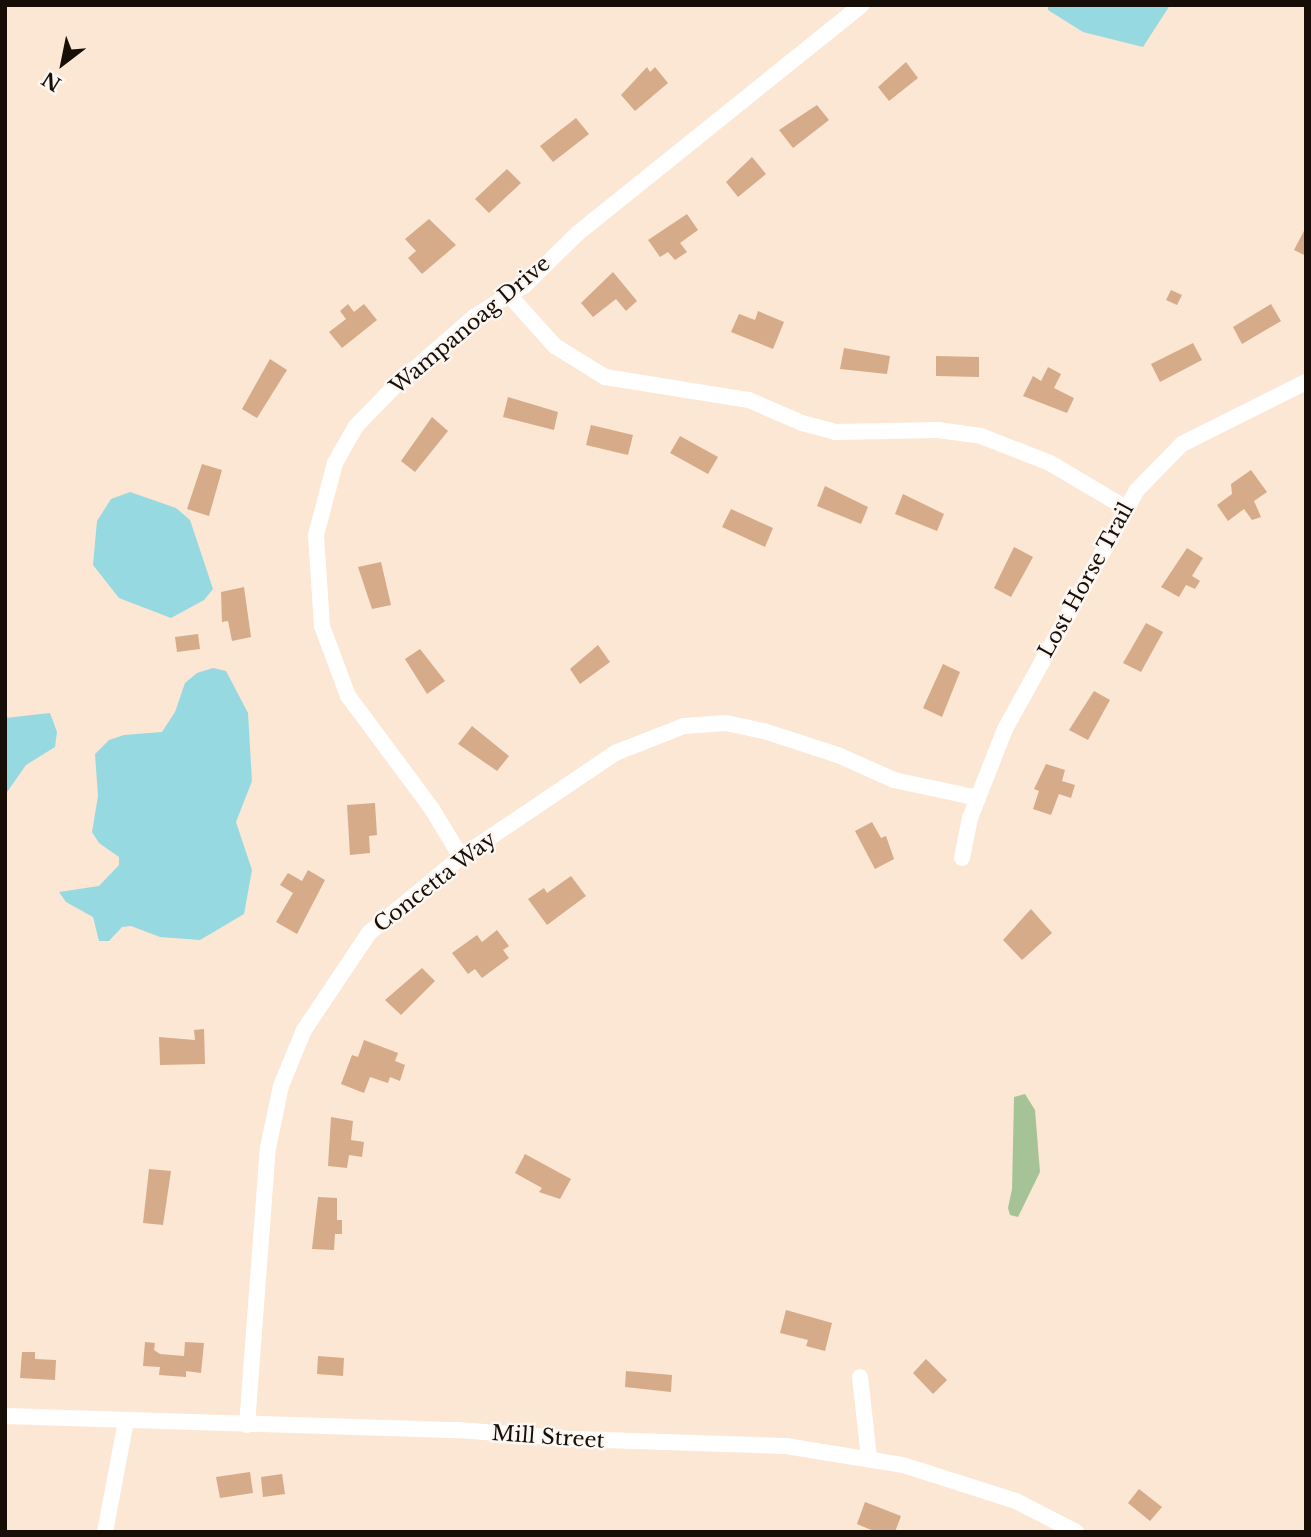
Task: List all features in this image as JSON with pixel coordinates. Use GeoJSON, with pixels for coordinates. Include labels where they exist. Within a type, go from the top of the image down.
{"type":"FeatureCollection","features":[{"type":"Feature","properties":{"kind":"street","name":"Wampanoag Drive"},"geometry":{"type":"LineString","coordinates":[[461,858],[432,810],[348,696],[322,626],[316,534],[332,472],[356,426],[474,317],[509,295],[578,233],[862,5]]}},
{"type":"Feature","properties":{"kind":"street"},"geometry":{"type":"LineString","coordinates":[[509,295],[555,346],[605,377],[749,400],[802,423],[836,432],[938,430],[981,436],[1050,463],[1126,508]]}},
{"type":"Feature","properties":{"kind":"street","name":"Lost Horse Trail"},"geometry":{"type":"LineString","coordinates":[[962,858],[978,798],[1005,729],[1138,490],[1182,444],[1306,382]]}},
{"type":"Feature","properties":{"kind":"street","name":"Concetta Way"},"geometry":{"type":"LineString","coordinates":[[247,1425],[268,1148],[281,1086],[304,1030],[347,961],[369,933],[461,858],[615,752],[684,726],[726,723],[764,731],[838,755],[894,780],[978,798]]}},
{"type":"Feature","properties":{"kind":"street"},"geometry":{"type":"LineString","coordinates":[[860,1377],[869,1457]]}},
{"type":"Feature","properties":{"kind":"street","name":"Mill Street"},"geometry":{"type":"LineString","coordinates":[[5,1416],[786,1446],[869,1457],[1016,1501],[1076,1532]]}},
{"type":"Feature","properties":{"kind":"street"},"geometry":{"type":"LineString","coordinates":[[105,1532],[126,1421]]}},
{"type":"Feature","properties":{"kind":"green space"},"geometry":{"type":"Polygon","coordinates":[[[1025,1094],[1035,1110],[1040,1172],[1018,1217],[1010,1215],[1008,1208],[1012,1189],[1014,1097],[1025,1094]]]}},
{"type":"Feature","properties":{"kind":"water"},"geometry":{"type":"Polygon","coordinates":[[[1048,5],[1170,5],[1143,47],[1083,32],[1048,10],[1048,5]]]}},
{"type":"Feature","properties":{"kind":"water"},"geometry":{"type":"Polygon","coordinates":[[[130,492],[176,508],[190,520],[213,589],[204,600],[171,618],[119,598],[93,565],[97,521],[111,499],[130,492]]]}},
{"type":"Feature","properties":{"kind":"water"},"geometry":{"type":"Polygon","coordinates":[[[213,668],[226,671],[248,713],[252,781],[236,822],[252,870],[244,914],[200,940],[160,937],[131,926],[122,927],[109,941],[99,941],[93,917],[66,902],[59,892],[99,886],[119,865],[119,857],[99,843],[92,832],[98,796],[95,754],[109,740],[124,735],[162,732],[175,712],[185,683],[197,673],[213,668]]]}},
{"type":"Feature","properties":{"kind":"water"},"geometry":{"type":"Polygon","coordinates":[[[50,713],[57,732],[55,747],[26,765],[5,795],[5,718],[50,713]]]}},
{"type":"Feature","properties":{"kind":"building"},"geometry":{"type":"Polygon","coordinates":[[[906,62],[918,78],[889,101],[878,87],[906,62]]]}},
{"type":"Feature","properties":{"kind":"building"},"geometry":{"type":"Polygon","coordinates":[[[647,67],[650,72],[655,67],[668,83],[635,111],[621,95],[647,67]]]}},
{"type":"Feature","properties":{"kind":"building"},"geometry":{"type":"Polygon","coordinates":[[[817,105],[829,120],[793,148],[779,130],[817,105]]]}},
{"type":"Feature","properties":{"kind":"building"},"geometry":{"type":"Polygon","coordinates":[[[576,118],[589,134],[553,162],[540,146],[576,118]]]}},
{"type":"Feature","properties":{"kind":"building"},"geometry":{"type":"Polygon","coordinates":[[[752,157],[766,174],[738,197],[726,182],[752,157]]]}},
{"type":"Feature","properties":{"kind":"building"},"geometry":{"type":"Polygon","coordinates":[[[507,169],[521,183],[489,213],[475,199],[507,169]]]}},
{"type":"Feature","properties":{"kind":"building"},"geometry":{"type":"Polygon","coordinates":[[[687,214],[698,230],[680,243],[687,252],[675,260],[668,252],[660,257],[648,240],[687,214]]]}},
{"type":"Feature","properties":{"kind":"building"},"geometry":{"type":"Polygon","coordinates":[[[429,219],[456,245],[422,274],[408,258],[416,251],[405,239],[429,219]]]}},
{"type":"Feature","properties":{"kind":"building"},"geometry":{"type":"Polygon","coordinates":[[[1306,227],[1306,256],[1294,250],[1306,227]]]}},
{"type":"Feature","properties":{"kind":"building"},"geometry":{"type":"Polygon","coordinates":[[[613,272],[637,301],[626,311],[616,299],[593,317],[581,303],[613,272]]]}},
{"type":"Feature","properties":{"kind":"building"},"geometry":{"type":"Polygon","coordinates":[[[1171,290],[1182,295],[1177,305],[1166,300],[1171,290]]]}},
{"type":"Feature","properties":{"kind":"building"},"geometry":{"type":"Polygon","coordinates":[[[348,304],[354,312],[364,304],[377,320],[342,348],[329,332],[346,319],[340,311],[348,304]]]}},
{"type":"Feature","properties":{"kind":"building"},"geometry":{"type":"Polygon","coordinates":[[[1271,304],[1281,321],[1242,344],[1233,327],[1271,304]]]}},
{"type":"Feature","properties":{"kind":"building"},"geometry":{"type":"Polygon","coordinates":[[[758,311],[784,322],[773,349],[731,332],[739,314],[755,320],[758,311]]]}},
{"type":"Feature","properties":{"kind":"building"},"geometry":{"type":"Polygon","coordinates":[[[1193,343],[1202,360],[1160,382],[1151,364],[1193,343]]]}},
{"type":"Feature","properties":{"kind":"building"},"geometry":{"type":"Polygon","coordinates":[[[844,348],[890,356],[887,374],[840,369],[844,348]]]}},
{"type":"Feature","properties":{"kind":"building"},"geometry":{"type":"Polygon","coordinates":[[[936,356],[979,357],[979,377],[936,376],[936,356]]]}},
{"type":"Feature","properties":{"kind":"building"},"geometry":{"type":"Polygon","coordinates":[[[270,359],[287,370],[257,418],[242,409],[270,359]]]}},
{"type":"Feature","properties":{"kind":"building"},"geometry":{"type":"Polygon","coordinates":[[[1048,367],[1061,374],[1054,388],[1074,398],[1067,413],[1023,396],[1033,376],[1041,381],[1048,367]]]}},
{"type":"Feature","properties":{"kind":"building"},"geometry":{"type":"Polygon","coordinates":[[[508,397],[558,412],[554,430],[503,417],[508,397]]]}},
{"type":"Feature","properties":{"kind":"building"},"geometry":{"type":"Polygon","coordinates":[[[432,417],[448,431],[415,472],[401,461],[432,417]]]}},
{"type":"Feature","properties":{"kind":"building"},"geometry":{"type":"Polygon","coordinates":[[[591,425],[633,435],[628,455],[586,445],[591,425]]]}},
{"type":"Feature","properties":{"kind":"building"},"geometry":{"type":"Polygon","coordinates":[[[680,436],[718,457],[708,474],[670,453],[680,436]]]}},
{"type":"Feature","properties":{"kind":"building"},"geometry":{"type":"Polygon","coordinates":[[[202,464],[222,470],[209,516],[187,509],[202,464]]]}},
{"type":"Feature","properties":{"kind":"building"},"geometry":{"type":"Polygon","coordinates":[[[1251,470],[1267,492],[1254,501],[1261,517],[1252,520],[1244,509],[1228,521],[1217,505],[1232,494],[1231,484],[1251,470]]]}},
{"type":"Feature","properties":{"kind":"building"},"geometry":{"type":"Polygon","coordinates":[[[825,486],[868,507],[861,524],[817,506],[825,486]]]}},
{"type":"Feature","properties":{"kind":"building"},"geometry":{"type":"Polygon","coordinates":[[[903,494],[944,514],[937,531],[895,514],[903,494]]]}},
{"type":"Feature","properties":{"kind":"building"},"geometry":{"type":"Polygon","coordinates":[[[731,509],[773,528],[765,547],[722,527],[731,509]]]}},
{"type":"Feature","properties":{"kind":"building"},"geometry":{"type":"Polygon","coordinates":[[[1014,547],[1033,557],[1011,597],[994,588],[1014,547]]]}},
{"type":"Feature","properties":{"kind":"building"},"geometry":{"type":"Polygon","coordinates":[[[1187,548],[1203,558],[1192,576],[1200,581],[1195,589],[1186,585],[1179,597],[1161,587],[1187,548]]]}},
{"type":"Feature","properties":{"kind":"building"},"geometry":{"type":"Polygon","coordinates":[[[381,562],[391,605],[372,609],[358,567],[381,562]]]}},
{"type":"Feature","properties":{"kind":"building"},"geometry":{"type":"Polygon","coordinates":[[[244,587],[251,637],[232,641],[228,621],[222,622],[221,592],[244,587]]]}},
{"type":"Feature","properties":{"kind":"building"},"geometry":{"type":"Polygon","coordinates":[[[1146,623],[1163,632],[1141,672],[1123,663],[1146,623]]]}},
{"type":"Feature","properties":{"kind":"building"},"geometry":{"type":"Polygon","coordinates":[[[198,634],[200,649],[177,652],[175,637],[198,634]]]}},
{"type":"Feature","properties":{"kind":"building"},"geometry":{"type":"Polygon","coordinates":[[[598,645],[610,662],[580,684],[570,669],[598,645]]]}},
{"type":"Feature","properties":{"kind":"building"},"geometry":{"type":"Polygon","coordinates":[[[420,649],[445,681],[427,694],[405,659],[420,649]]]}},
{"type":"Feature","properties":{"kind":"building"},"geometry":{"type":"Polygon","coordinates":[[[943,664],[960,672],[942,717],[923,708],[943,664]]]}},
{"type":"Feature","properties":{"kind":"building"},"geometry":{"type":"Polygon","coordinates":[[[1094,691],[1110,700],[1088,740],[1069,730],[1094,691]]]}},
{"type":"Feature","properties":{"kind":"building"},"geometry":{"type":"Polygon","coordinates":[[[472,726],[509,756],[497,771],[458,744],[472,726]]]}},
{"type":"Feature","properties":{"kind":"building"},"geometry":{"type":"Polygon","coordinates":[[[1046,764],[1065,770],[1062,781],[1075,785],[1071,798],[1059,794],[1051,815],[1033,809],[1039,791],[1034,789],[1046,764]]]}},
{"type":"Feature","properties":{"kind":"building"},"geometry":{"type":"Polygon","coordinates":[[[375,803],[377,835],[369,836],[370,853],[350,855],[347,805],[375,803]]]}},
{"type":"Feature","properties":{"kind":"building"},"geometry":{"type":"Polygon","coordinates":[[[872,822],[881,838],[886,836],[894,859],[875,869],[855,831],[872,822]]]}},
{"type":"Feature","properties":{"kind":"building"},"geometry":{"type":"Polygon","coordinates":[[[308,870],[325,880],[297,934],[276,922],[293,893],[280,885],[288,873],[302,881],[308,870]]]}},
{"type":"Feature","properties":{"kind":"building"},"geometry":{"type":"Polygon","coordinates":[[[571,876],[586,896],[547,925],[528,899],[544,888],[547,893],[571,876]]]}},
{"type":"Feature","properties":{"kind":"building"},"geometry":{"type":"Polygon","coordinates":[[[1031,909],[1052,933],[1022,960],[1003,940],[1031,909]]]}},
{"type":"Feature","properties":{"kind":"building"},"geometry":{"type":"Polygon","coordinates":[[[497,930],[509,946],[503,950],[509,958],[482,978],[475,969],[468,974],[452,953],[477,935],[482,942],[497,930]]]}},
{"type":"Feature","properties":{"kind":"building"},"geometry":{"type":"Polygon","coordinates":[[[422,968],[435,981],[401,1015],[385,1000],[422,968]]]}},
{"type":"Feature","properties":{"kind":"building"},"geometry":{"type":"Polygon","coordinates":[[[204,1029],[205,1064],[160,1065],[159,1037],[195,1040],[194,1030],[204,1029]]]}},
{"type":"Feature","properties":{"kind":"building"},"geometry":{"type":"Polygon","coordinates":[[[364,1040],[398,1053],[395,1061],[405,1065],[400,1081],[390,1077],[388,1083],[370,1077],[364,1093],[341,1084],[352,1055],[358,1057],[364,1040]]]}},
{"type":"Feature","properties":{"kind":"building"},"geometry":{"type":"Polygon","coordinates":[[[331,1117],[353,1121],[351,1140],[364,1142],[362,1157],[349,1155],[347,1168],[328,1166],[331,1117]]]}},
{"type":"Feature","properties":{"kind":"building"},"geometry":{"type":"Polygon","coordinates":[[[525,1154],[571,1179],[560,1199],[539,1192],[542,1188],[515,1173],[525,1154]]]}},
{"type":"Feature","properties":{"kind":"building"},"geometry":{"type":"Polygon","coordinates":[[[149,1169],[171,1171],[163,1225],[143,1223],[149,1169]]]}},
{"type":"Feature","properties":{"kind":"building"},"geometry":{"type":"Polygon","coordinates":[[[318,1197],[337,1198],[337,1220],[342,1220],[342,1234],[335,1234],[334,1250],[312,1249],[318,1197]]]}},
{"type":"Feature","properties":{"kind":"building"},"geometry":{"type":"Polygon","coordinates":[[[786,1310],[832,1323],[825,1351],[806,1346],[808,1340],[780,1333],[786,1310]]]}},
{"type":"Feature","properties":{"kind":"building"},"geometry":{"type":"Polygon","coordinates":[[[145,1342],[155,1343],[154,1350],[160,1354],[184,1356],[185,1342],[204,1343],[201,1373],[186,1371],[186,1377],[159,1375],[160,1367],[143,1366],[145,1342]]]}},
{"type":"Feature","properties":{"kind":"building"},"geometry":{"type":"Polygon","coordinates":[[[22,1352],[35,1352],[35,1359],[56,1360],[55,1380],[20,1378],[22,1352]]]}},
{"type":"Feature","properties":{"kind":"building"},"geometry":{"type":"Polygon","coordinates":[[[318,1356],[344,1358],[343,1376],[317,1374],[318,1356]]]}},
{"type":"Feature","properties":{"kind":"building"},"geometry":{"type":"Polygon","coordinates":[[[926,1359],[947,1380],[933,1394],[913,1373],[926,1359]]]}},
{"type":"Feature","properties":{"kind":"building"},"geometry":{"type":"Polygon","coordinates":[[[626,1371],[672,1375],[671,1392],[625,1387],[626,1371]]]}},
{"type":"Feature","properties":{"kind":"building"},"geometry":{"type":"Polygon","coordinates":[[[250,1472],[253,1493],[220,1498],[216,1477],[250,1472]]]}},
{"type":"Feature","properties":{"kind":"building"},"geometry":{"type":"Polygon","coordinates":[[[282,1474],[285,1494],[263,1497],[261,1477],[282,1474]]]}},
{"type":"Feature","properties":{"kind":"building"},"geometry":{"type":"Polygon","coordinates":[[[1139,1489],[1162,1507],[1150,1521],[1128,1503],[1139,1489]]]}},
{"type":"Feature","properties":{"kind":"building"},"geometry":{"type":"Polygon","coordinates":[[[865,1502],[901,1516],[895,1532],[876,1532],[857,1524],[865,1502]]]}}]}
